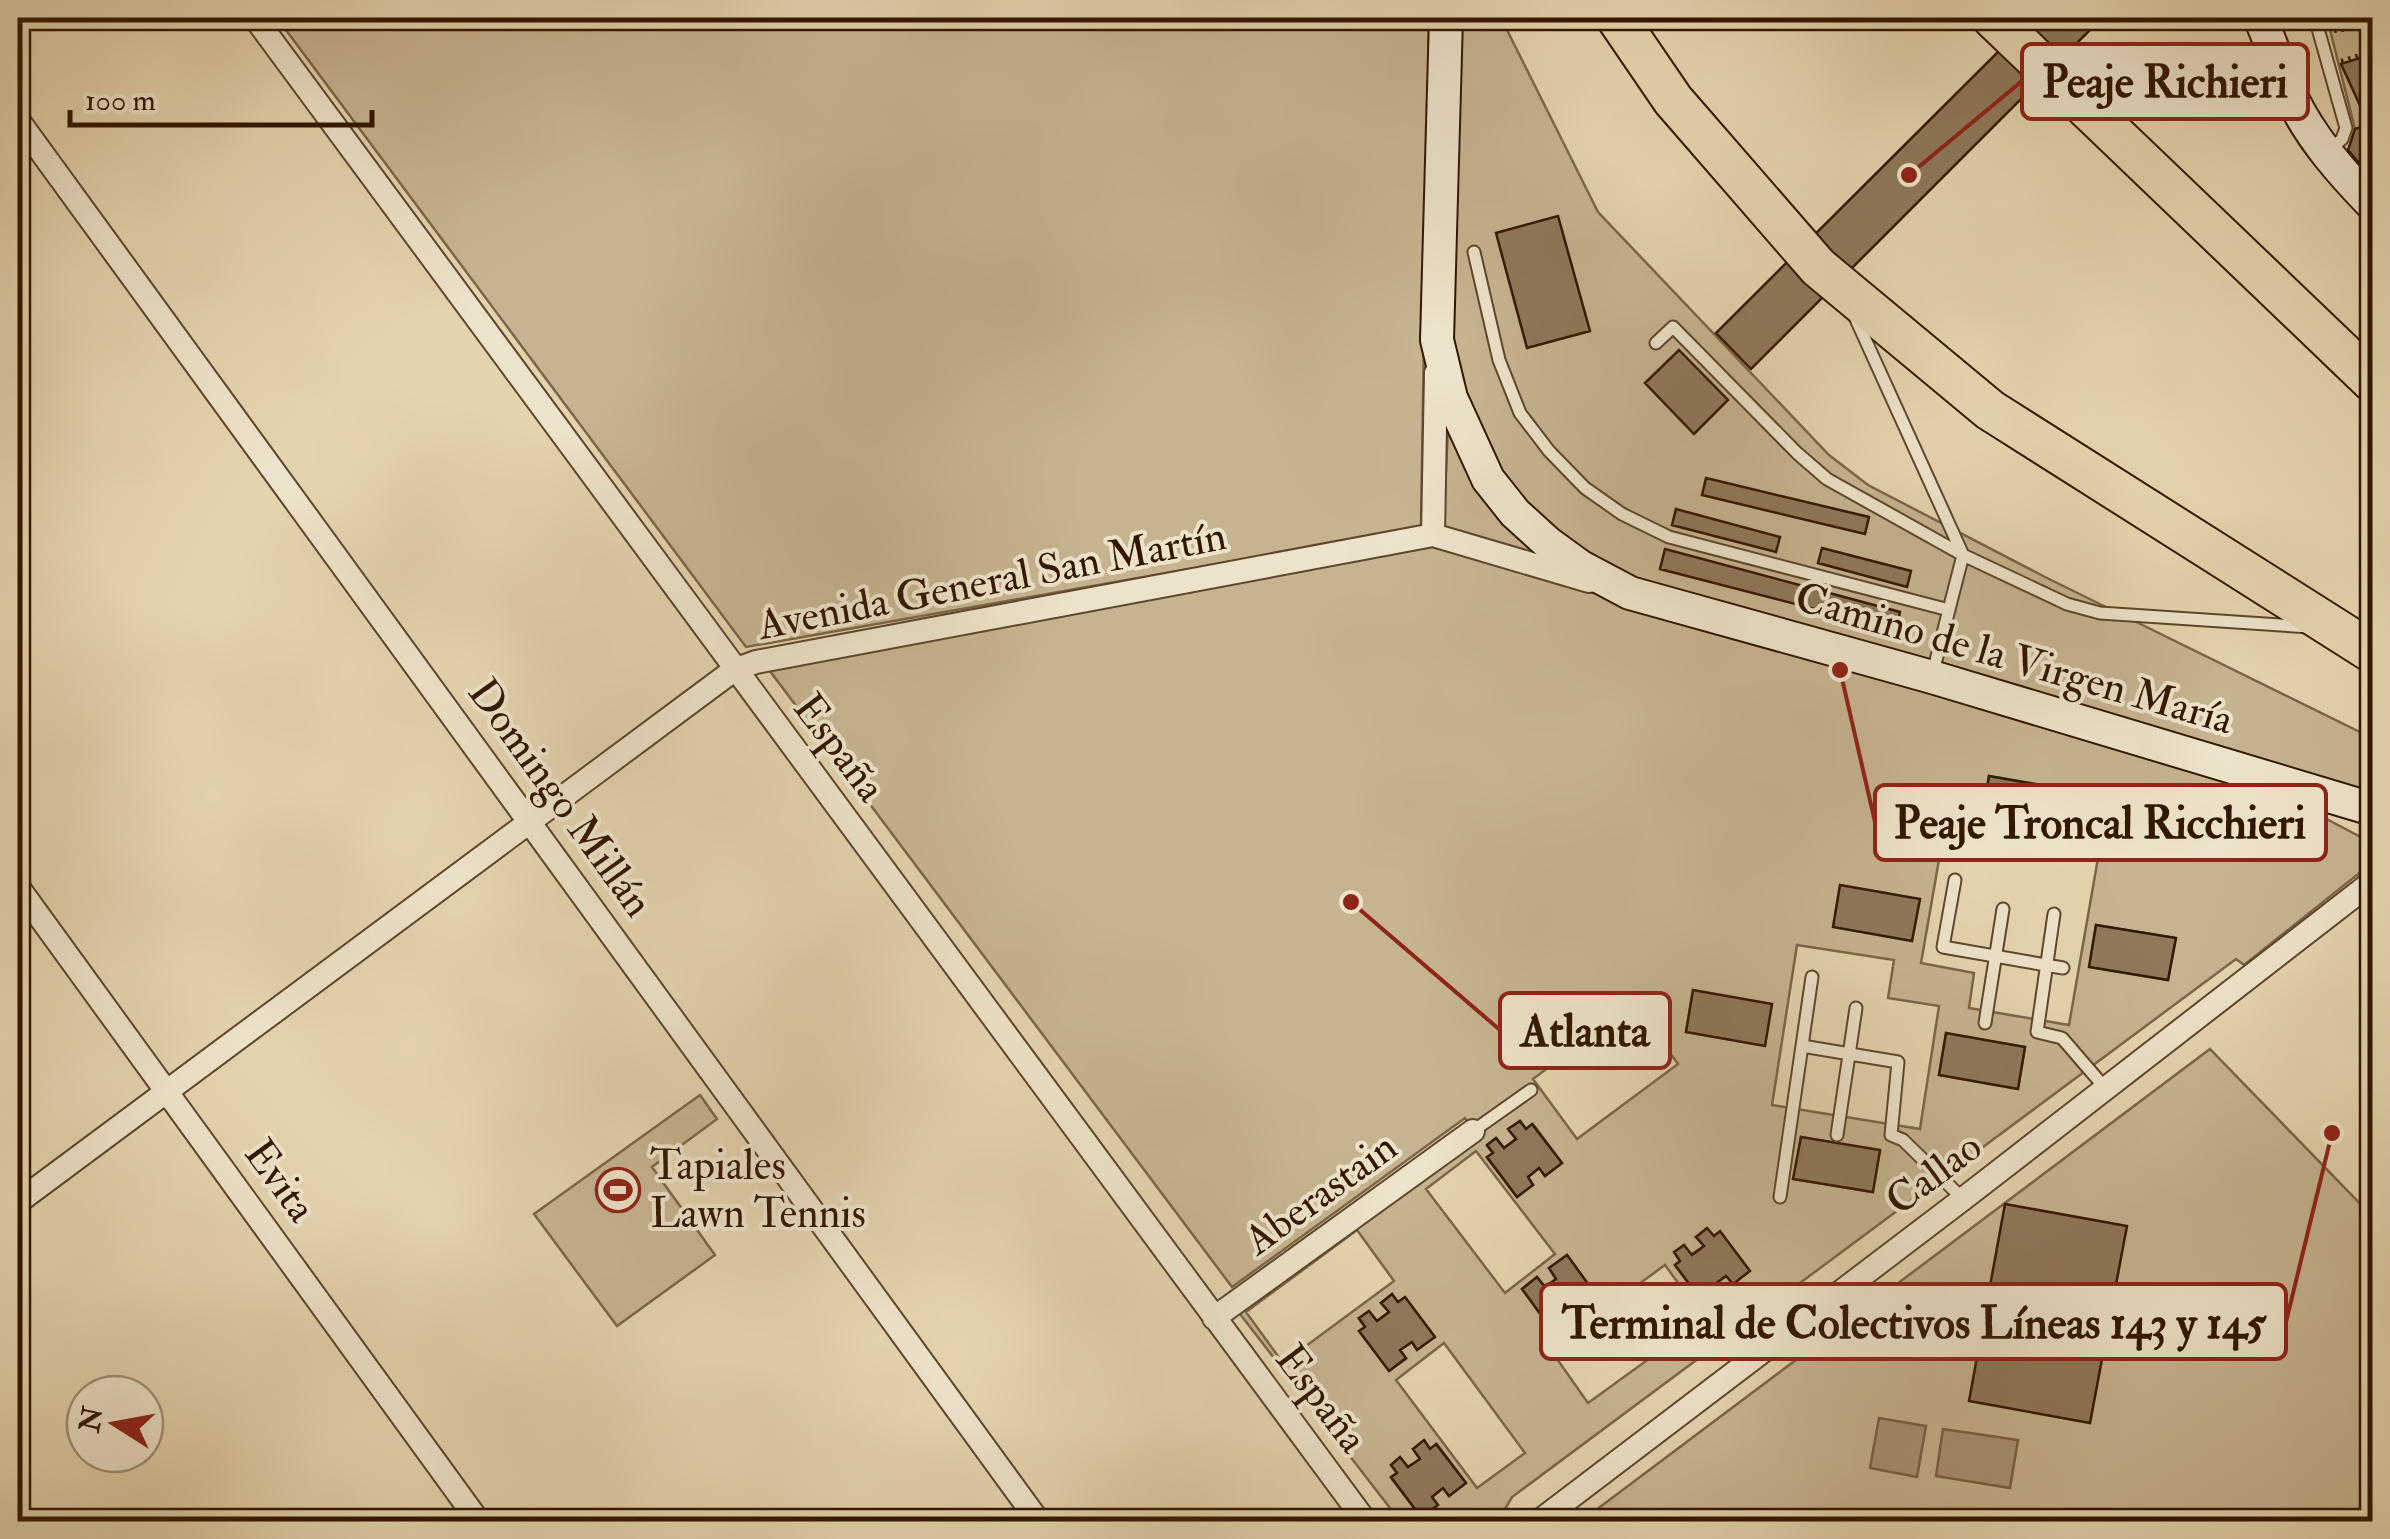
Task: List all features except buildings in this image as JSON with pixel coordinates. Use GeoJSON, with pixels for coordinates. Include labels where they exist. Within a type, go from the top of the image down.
{"type":"FeatureCollection","features":[{"type":"Feature","properties":{"kind":"highway"},"geometry":{"type":"LineString","coordinates":[[1617,18],[1673,100],[1818,267],[1843,290],[1990,410],[2372,652]]}},
{"type":"Feature","properties":{"kind":"highway"},"geometry":{"type":"LineString","coordinates":[[1994,18],[2372,381]]}},
{"type":"Feature","properties":{"kind":"street","name":"España"},"geometry":{"type":"LineString","coordinates":[[255,18],[1366,1522]]}},
{"type":"Feature","properties":{"kind":"street","name":"Camino de la Virgen María"},"geometry":{"type":"LineString","coordinates":[[1446,18],[1433,535],[2372,808]]}},
{"type":"Feature","properties":{"kind":"street"},"geometry":{"type":"LineString","coordinates":[[2268,25],[2294,101],[2326,153],[2372,204]]}},
{"type":"Feature","properties":{"kind":"street","name":"Domingo Millán"},"geometry":{"type":"LineString","coordinates":[[18,120],[1038,1521]]}},
{"type":"Feature","properties":{"kind":"street","name":"Camino de la Virgen María"},"geometry":{"type":"LineString","coordinates":[[1436,340],[1451,398],[1488,480],[1515,513],[1548,543],[1581,567],[1630,593]]}},
{"type":"Feature","properties":{"kind":"street","name":"Avenida General San Martín"},"geometry":{"type":"LineString","coordinates":[[18,1202],[734,670],[775,658],[1433,535]]}},
{"type":"Feature","properties":{"kind":"street","name":"Callao"},"geometry":{"type":"LineString","coordinates":[[1538,1522],[1963,1200],[2372,882]]}},
{"type":"Feature","properties":{"kind":"street","name":"Evita"},"geometry":{"type":"LineString","coordinates":[[18,886],[478,1522]]}},
{"type":"Feature","properties":{"kind":"street","name":"Aberastain"},"geometry":{"type":"LineString","coordinates":[[1214,1318],[1473,1131]]}},
{"type":"Feature","properties":{"kind":"lane"},"geometry":{"type":"LineString","coordinates":[[2316,18],[2346,128],[2342,139],[2326,153]]}},
{"type":"Feature","properties":{"kind":"lane"},"geometry":{"type":"LineString","coordinates":[[1474,252],[1499,360],[1520,413],[1585,488],[1622,514],[1668,538],[1949,610]]}},
{"type":"Feature","properties":{"kind":"lane"},"geometry":{"type":"LineString","coordinates":[[1843,290],[1963,555],[1932,678]]}},
{"type":"Feature","properties":{"kind":"lane"},"geometry":{"type":"LineString","coordinates":[[1656,343],[1673,327],[1796,453],[1827,479],[1963,555],[2066,604],[2100,613],[2337,628]]}},
{"type":"Feature","properties":{"kind":"lane"},"geometry":{"type":"LineString","coordinates":[[1955,880],[1943,947],[2062,968]]}},
{"type":"Feature","properties":{"kind":"lane"},"geometry":{"type":"LineString","coordinates":[[1984,1023],[2003,909]]}},
{"type":"Feature","properties":{"kind":"lane"},"geometry":{"type":"LineString","coordinates":[[2054,914],[2037,1032],[2062,1038],[2106,1089]]}},
{"type":"Feature","properties":{"kind":"lane"},"geometry":{"type":"LineString","coordinates":[[1780,1197],[1812,977]]}},
{"type":"Feature","properties":{"kind":"lane"},"geometry":{"type":"LineString","coordinates":[[1836,1134],[1856,1008]]}},
{"type":"Feature","properties":{"kind":"lane"},"geometry":{"type":"LineString","coordinates":[[1802,1046],[1898,1062],[1891,1135],[1903,1140],[1963,1200]]}},
{"type":"Feature","properties":{"kind":"lane"},"geometry":{"type":"LineString","coordinates":[[1473,1131],[1531,1090]]}},
{"type":"Feature","properties":{"kind":"path"},"geometry":{"type":"LineString","coordinates":[[2319,32],[2372,26]]}},
{"type":"Feature","properties":{"kind":"path"},"geometry":{"type":"LineString","coordinates":[[2327,66],[2372,51]]}},
{"type":"Feature","properties":{"kind":"shaded area"},"geometry":{"type":"Polygon","coordinates":[[[277,18],[1429,18],[1421,528],[746,647],[277,18]]]}},
{"type":"Feature","properties":{"kind":"shaded area"},"geometry":{"type":"Polygon","coordinates":[[[1457,18],[1501,18],[1598,212],[1829,455],[1868,485],[2372,738],[2372,796],[1627,580],[1530,514],[1475,431],[1453,340],[1457,18]]]}},
{"type":"Feature","properties":{"kind":"shaded area"},"geometry":{"type":"Polygon","coordinates":[[[2327,18],[2372,18],[2372,124],[2355,129],[2327,18]]]}},
{"type":"Feature","properties":{"kind":"shaded area"},"geometry":{"type":"Polygon","coordinates":[[[1448,430],[1544,557],[1443,528],[1448,430]]]}},
{"type":"Feature","properties":{"kind":"shaded area"},"geometry":{"type":"Polygon","coordinates":[[[1427,544],[2281,795],[2372,843],[2372,863],[2244,965],[2236,959],[1512,1497],[1498,1521],[1400,1521],[1240,1314],[1244,1307],[1477,1137],[1465,1118],[1232,1287],[770,671],[1427,544]],[[1989,776],[1982,818],[2060,831],[2067,789],[1989,776]],[[1944,831],[1921,963],[1974,973],[1969,1008],[2069,1025],[2098,858],[1944,831]],[[2096,925],[2090,967],[2168,980],[2175,938],[2096,925]],[[1797,945],[1772,1105],[1920,1129],[1939,1006],[1888,998],[1894,960],[1797,945]],[[1693,991],[1686,1032],[1765,1045],[1771,1004],[1693,991]],[[1634,1003],[1533,1079],[1577,1139],[1678,1064],[1634,1003]],[[1946,1034],[1939,1075],[2018,1088],[2025,1047],[1946,1034]],[[1520,1121],[1509,1129],[1516,1139],[1504,1148],[1496,1138],[1487,1146],[1493,1153],[1487,1158],[1517,1197],[1533,1185],[1528,1177],[1539,1168],[1545,1176],[1562,1163],[1533,1124],[1526,1129],[1520,1121]],[[1801,1137],[1794,1179],[1872,1192],[1880,1151],[1801,1137]],[[1476,1151],[1426,1189],[1505,1293],[1555,1254],[1476,1151]],[[1357,1230],[1246,1312],[1283,1363],[1394,1281],[1357,1230]],[[1714,1236],[1696,1237],[1704,1246],[1675,1265],[1705,1305],[1721,1293],[1715,1284],[1726,1276],[1714,1236]],[[1567,1255],[1549,1268],[1556,1279],[1545,1287],[1537,1277],[1522,1289],[1557,1337],[1574,1325],[1568,1316],[1580,1308],[1586,1315],[1602,1303],[1567,1255]],[[1665,1265],[1550,1349],[1588,1403],[1704,1319],[1665,1265]],[[1392,1294],[1381,1303],[1389,1312],[1377,1321],[1359,1319],[1365,1327],[1360,1331],[1390,1370],[1406,1359],[1400,1350],[1412,1342],[1418,1349],[1392,1294]],[[1444,1343],[1396,1380],[1477,1488],[1525,1453],[1444,1343]],[[1424,1441],[1413,1449],[1420,1459],[1408,1467],[1400,1458],[1391,1465],[1397,1473],[1391,1478],[1421,1517],[1432,1497],[1443,1488],[1449,1496],[1466,1483],[1437,1444],[1430,1449],[1424,1441]]]}},
{"type":"Feature","properties":{"kind":"shaded area"},"geometry":{"type":"Polygon","coordinates":[[[2210,1049],[2372,1216],[2372,1521],[1580,1522],[2210,1049]]]}},
{"type":"Feature","properties":{"kind":"shaded area","name":"Tapiales Lawn Tennis"},"geometry":{"type":"Polygon","coordinates":[[[700,1095],[717,1119],[652,1167],[715,1255],[617,1326],[534,1214],[700,1095]]]}},
{"type":"Feature","properties":{"kind":"shaded area"},"geometry":{"type":"Polygon","coordinates":[[[1879,1418],[1926,1426],[1917,1477],[1870,1468],[1879,1418]]]}},
{"type":"Feature","properties":{"kind":"shaded area"},"geometry":{"type":"Polygon","coordinates":[[[1943,1429],[2018,1440],[2010,1488],[1936,1476],[1943,1429]]]}},
{"type":"Feature","properties":{"kind":"place","name":"Peaje Richieri"},"geometry":{"type":"Point","coordinates":[1909,175]}},
{"type":"Feature","properties":{"kind":"place","name":"Peaje Troncal Ricchieri"},"geometry":{"type":"Point","coordinates":[1840,670]}},
{"type":"Feature","properties":{"kind":"place","name":"Atlanta"},"geometry":{"type":"Point","coordinates":[1351,902]}},
{"type":"Feature","properties":{"kind":"place","name":"Terminal de Colectivos Líneas 143 y 145"},"geometry":{"type":"Point","coordinates":[2332,1133]}},
{"type":"Feature","properties":{"kind":"place","name":"Tapiales Lawn Tennis"},"geometry":{"type":"Point","coordinates":[618,1190]}}]}
